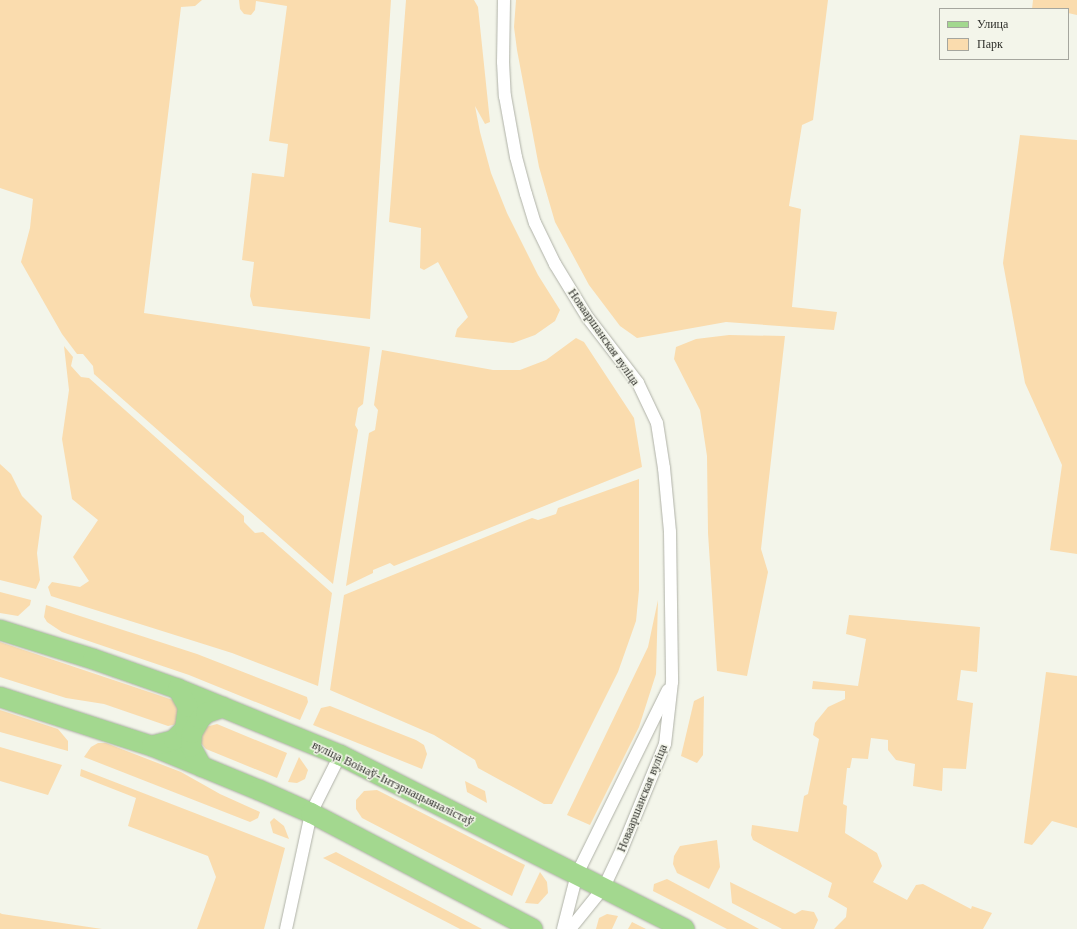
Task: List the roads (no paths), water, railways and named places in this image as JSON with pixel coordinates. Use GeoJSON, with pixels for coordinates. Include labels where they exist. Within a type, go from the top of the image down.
{"type":"FeatureCollection","features":[{"type":"Feature","properties":{"kind":"main road","name":"вуліца Воінаў-Інтэрнацыяналістаў"},"geometry":{"type":"LineString","coordinates":[[0,630],[93,658],[178,689],[340,755],[604,887],[684,929]]}},
{"type":"Feature","properties":{"kind":"main road"},"geometry":{"type":"LineString","coordinates":[[152,746],[168,744],[185,729],[188,707],[178,689]]}},
{"type":"Feature","properties":{"kind":"main road"},"geometry":{"type":"LineString","coordinates":[[0,698],[152,746],[311,813],[533,929]]}},
{"type":"Feature","properties":{"kind":"main road"},"geometry":{"type":"LineString","coordinates":[[202,767],[191,747],[192,733],[206,713],[223,707]]}},
{"type":"Feature","properties":{"kind":"street","name":"Новааршанская вуліца"},"geometry":{"type":"LineString","coordinates":[[504,0],[503,62],[505,96],[516,157],[535,222],[555,264],[580,305],[638,383],[657,423],[664,468],[670,532],[672,682],[665,744],[622,849],[604,887],[570,929]]}},
{"type":"Feature","properties":{"kind":"street","name":"Новааршанская вуліца"},"geometry":{"type":"LineString","coordinates":[[563,929],[577,874],[672,682]]}},
{"type":"Feature","properties":{"kind":"street"},"geometry":{"type":"LineString","coordinates":[[286,929],[311,813],[340,755]]}}]}
